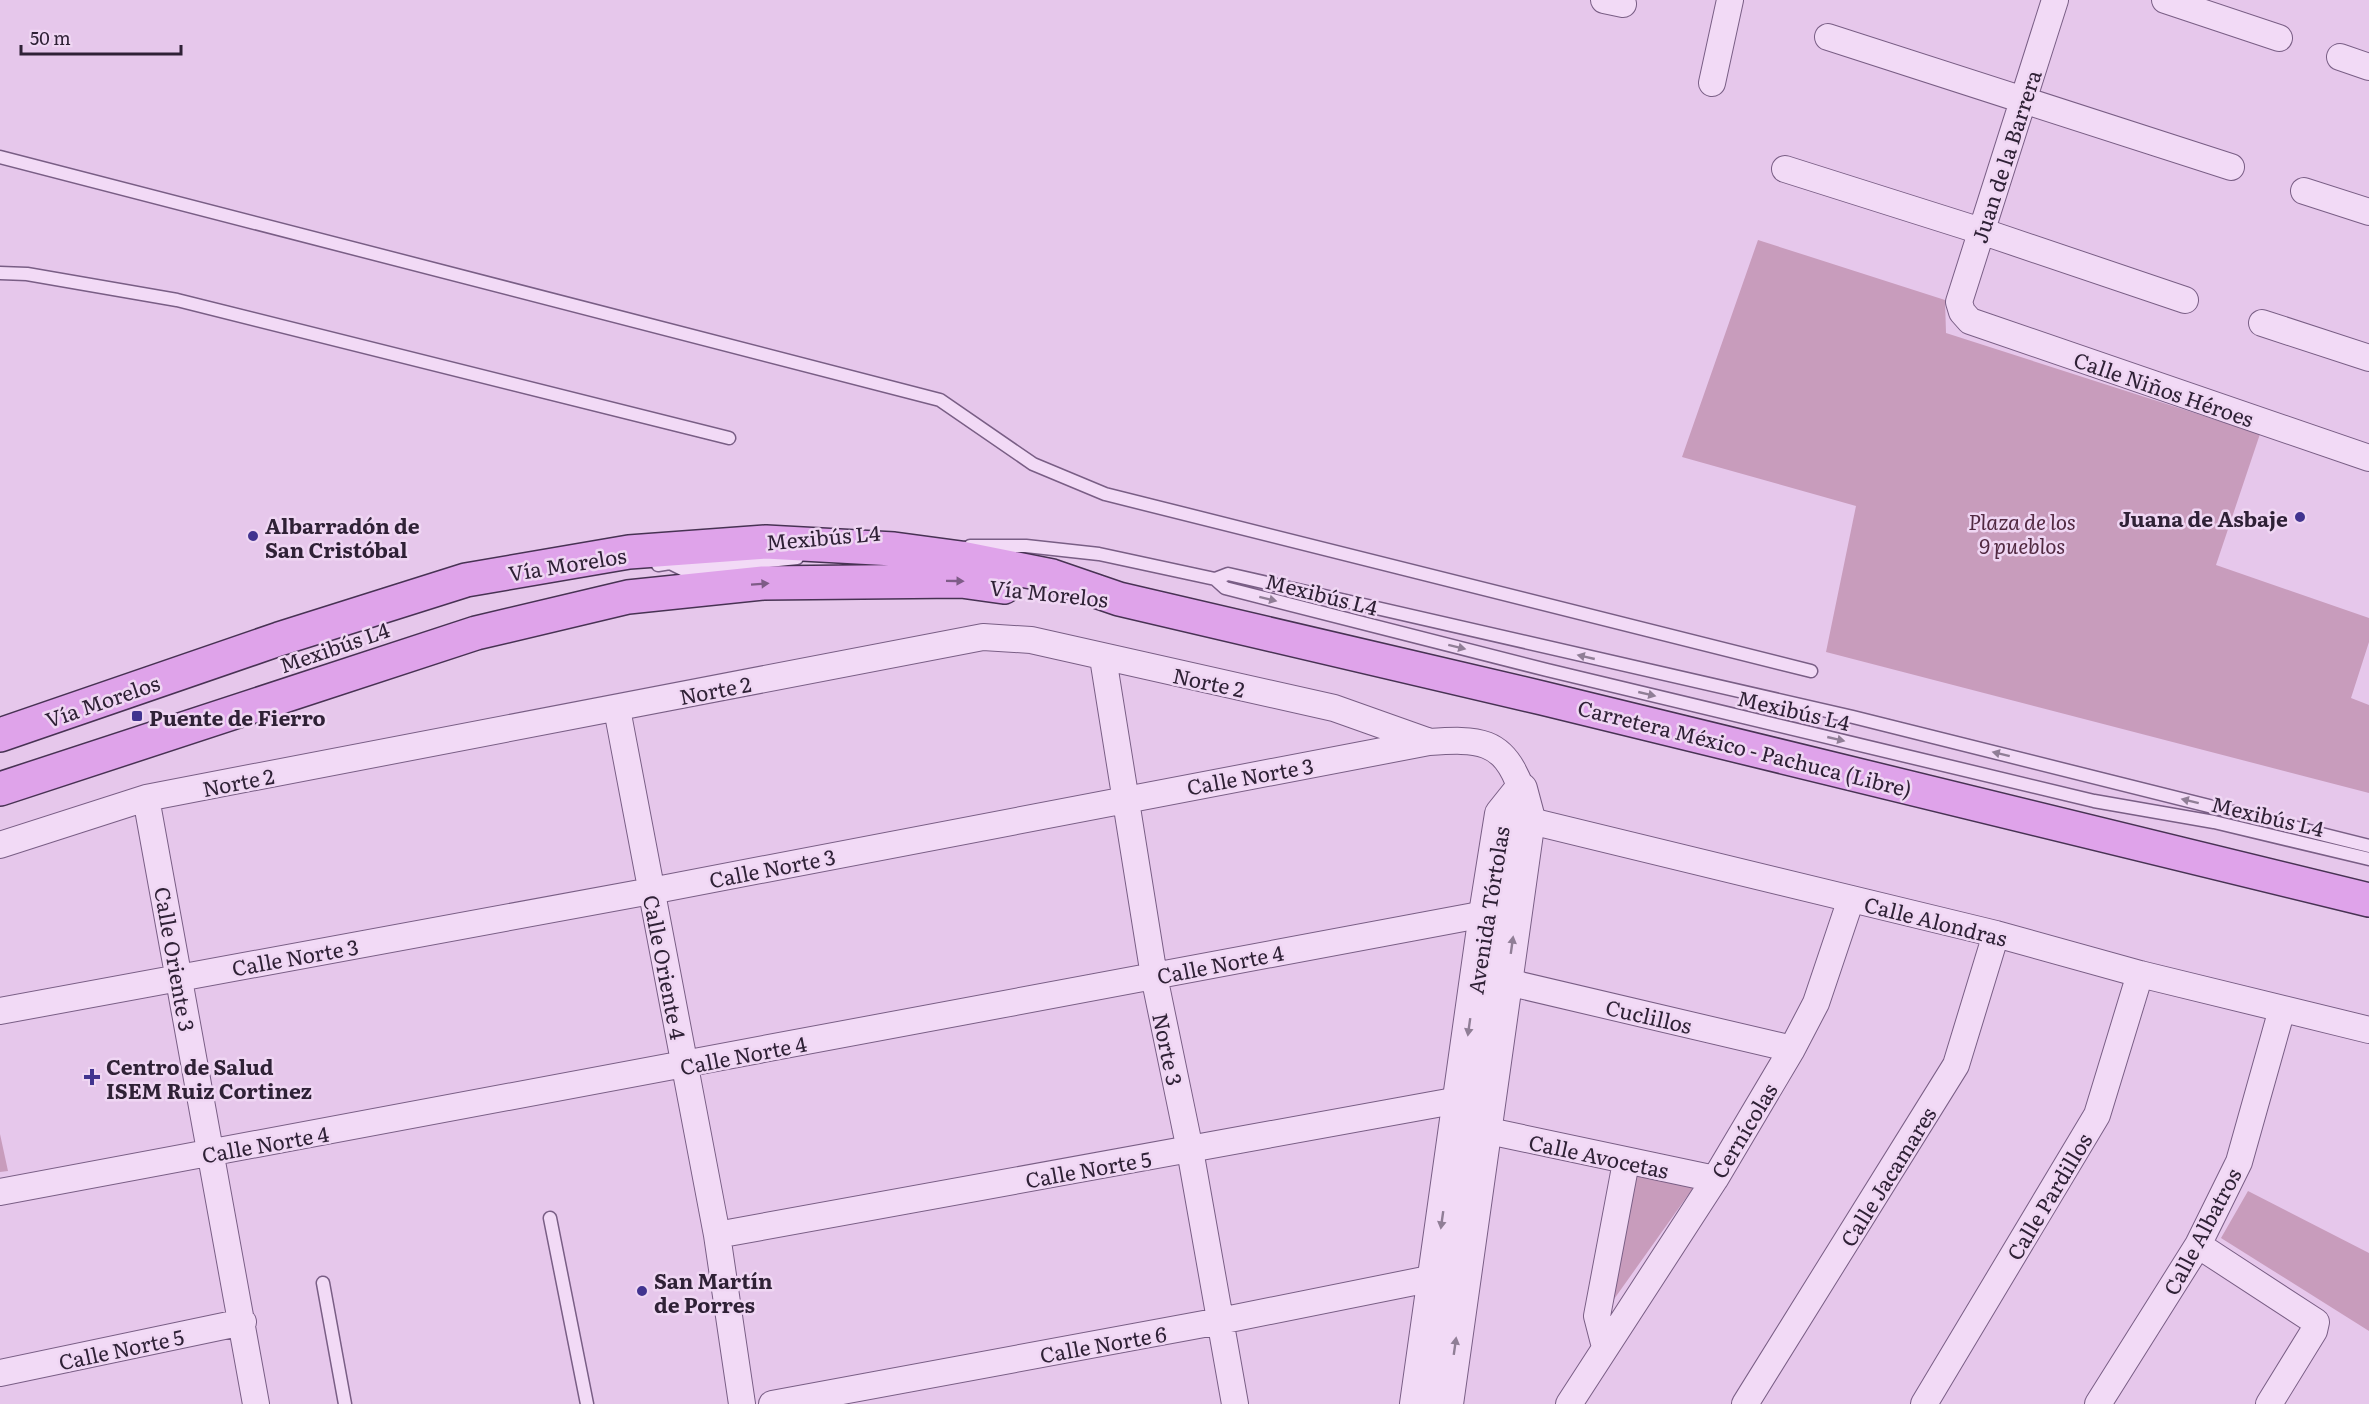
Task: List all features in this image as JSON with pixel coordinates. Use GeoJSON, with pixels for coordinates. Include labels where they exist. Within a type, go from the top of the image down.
{"type":"FeatureCollection","features":[{"type":"Feature","properties":{"kind":"main road","name":"Vía Morelos"},"geometry":{"type":"LineString","coordinates":[[0,735],[279,639],[466,580],[629,552],[766,542],[894,549],[961,558],[1052,576],[1119,599]]}},
{"type":"Feature","properties":{"kind":"main road","name":"Vía Morelos"},"geometry":{"type":"LineString","coordinates":[[0,789],[476,633],[628,597],[763,583],[961,581],[1119,599]]}},
{"type":"Feature","properties":{"kind":"main road","name":"Carretera México - Pachuca (Libre)"},"geometry":{"type":"LineString","coordinates":[[1119,599],[1554,700],[2369,900]]}},
{"type":"Feature","properties":{"kind":"street"},"geometry":{"type":"LineString","coordinates":[[1712,83],[1730,0]]}},
{"type":"Feature","properties":{"kind":"street","name":"Juan de la Barrera"},"geometry":{"type":"LineString","coordinates":[[1962,312],[1959,302],[2055,0]]}},
{"type":"Feature","properties":{"kind":"street"},"geometry":{"type":"LineString","coordinates":[[2165,0],[2279,38]]}},
{"type":"Feature","properties":{"kind":"street"},"geometry":{"type":"LineString","coordinates":[[1828,37],[2231,166]]}},
{"type":"Feature","properties":{"kind":"street"},"geometry":{"type":"LineString","coordinates":[[2340,57],[2369,67]]}},
{"type":"Feature","properties":{"kind":"street"},"geometry":{"type":"LineString","coordinates":[[1785,169],[1981,231],[2185,300]]}},
{"type":"Feature","properties":{"kind":"street"},"geometry":{"type":"LineString","coordinates":[[2304,191],[2369,212]]}},
{"type":"Feature","properties":{"kind":"street","name":"Calle Niños Héroes"},"geometry":{"type":"LineString","coordinates":[[1962,312],[1970,321],[2369,458]]}},
{"type":"Feature","properties":{"kind":"street"},"geometry":{"type":"LineString","coordinates":[[2262,323],[2369,358]]}},
{"type":"Feature","properties":{"kind":"street","name":"Norte 2"},"geometry":{"type":"LineString","coordinates":[[0,845],[146,798],[982,637],[1031,640],[1334,708],[1429,742]]}},
{"type":"Feature","properties":{"kind":"street","name":"Norte 3"},"geometry":{"type":"LineString","coordinates":[[1103,658],[1154,976],[1190,1150],[1235,1404]]}},
{"type":"Feature","properties":{"kind":"street","name":"Calle Oriente 4"},"geometry":{"type":"LineString","coordinates":[[617,709],[717,1235],[742,1404]]}},
{"type":"Feature","properties":{"kind":"street","name":"Calle Norte 3"},"geometry":{"type":"LineString","coordinates":[[0,1011],[651,891],[1124,798],[1429,742],[1485,743],[1507,758],[1521,789]]}},
{"type":"Feature","properties":{"kind":"street","name":"Avenida Tórtolas"},"geometry":{"type":"LineString","coordinates":[[1416,1404],[1485,914],[1515,817],[1521,789]]}},
{"type":"Feature","properties":{"kind":"street","name":"Calle Oriente 3"},"geometry":{"type":"LineString","coordinates":[[146,798],[243,1322],[256,1404]]}},
{"type":"Feature","properties":{"kind":"street","name":"Avenida Tórtolas"},"geometry":{"type":"LineString","coordinates":[[1447,1404],[1484,1130],[1507,982],[1515,817]]}},
{"type":"Feature","properties":{"kind":"street","name":"Calle Alondras"},"geometry":{"type":"LineString","coordinates":[[1515,817],[1996,934],[2140,974],[2369,1030]]}},
{"type":"Feature","properties":{"kind":"street","name":"Cernícolas"},"geometry":{"type":"LineString","coordinates":[[1569,1404],[1715,1179],[1792,1048],[1816,1003],[1851,899]]}},
{"type":"Feature","properties":{"kind":"street","name":"Calle Norte 4"},"geometry":{"type":"LineString","coordinates":[[0,1192],[1485,914]]}},
{"type":"Feature","properties":{"kind":"street","name":"Calle Jacamares"},"geometry":{"type":"LineString","coordinates":[[1745,1404],[1956,1065],[1996,934]]}},
{"type":"Feature","properties":{"kind":"street","name":"Calle Pardillos"},"geometry":{"type":"LineString","coordinates":[[1924,1404],[2097,1115],[2140,974]]}},
{"type":"Feature","properties":{"kind":"street","name":"Cuclillos"},"geometry":{"type":"LineString","coordinates":[[1507,982],[1792,1048]]}},
{"type":"Feature","properties":{"kind":"street","name":"Calle Albatros"},"geometry":{"type":"LineString","coordinates":[[2098,1404],[2198,1245],[2239,1162],[2282,1009]]}},
{"type":"Feature","properties":{"kind":"street","name":"Calle Norte 5"},"geometry":{"type":"LineString","coordinates":[[717,1235],[1459,1100]]}},
{"type":"Feature","properties":{"kind":"street","name":"Calle Avocetas"},"geometry":{"type":"LineString","coordinates":[[1484,1130],[1626,1162],[1715,1179]]}},
{"type":"Feature","properties":{"kind":"street"},"geometry":{"type":"LineString","coordinates":[[1605,1347],[1597,1316],[1626,1162]]}},
{"type":"Feature","properties":{"kind":"street"},"geometry":{"type":"LineString","coordinates":[[2198,1245],[2316,1322],[2314,1331],[2269,1404]]}},
{"type":"Feature","properties":{"kind":"street","name":"Calle Norte 6"},"geometry":{"type":"LineString","coordinates":[[772,1404],[1220,1321],[1434,1278]]}},
{"type":"Feature","properties":{"kind":"street","name":"Calle Norte 5"},"geometry":{"type":"LineString","coordinates":[[0,1373],[243,1322]]}},
{"type":"Feature","properties":{"kind":"lane"},"geometry":{"type":"LineString","coordinates":[[0,157],[940,400],[1033,464],[1104,494],[1811,671]]}},
{"type":"Feature","properties":{"kind":"lane"},"geometry":{"type":"LineString","coordinates":[[0,273],[27,274],[177,300],[729,438]]}},
{"type":"Feature","properties":{"kind":"lane","name":"Mexibús L4"},"geometry":{"type":"LineString","coordinates":[[648,565],[670,564],[684,570],[894,549],[1026,546],[1099,554],[1215,579],[1225,588],[1547,670],[2094,801],[2214,822],[2369,859]]}},
{"type":"Feature","properties":{"kind":"lane"},"geometry":{"type":"LineString","coordinates":[[487,590],[615,568]]}},
{"type":"Feature","properties":{"kind":"lane","name":"Mexibús L4"},"geometry":{"type":"LineString","coordinates":[[548,603],[675,579],[684,570]]}},
{"type":"Feature","properties":{"kind":"lane","name":"Mexibús L4"},"geometry":{"type":"LineString","coordinates":[[1215,579],[1228,574],[1853,717],[2369,846]]}},
{"type":"Feature","properties":{"kind":"lane","name":"Mexibús L4"},"geometry":{"type":"LineString","coordinates":[[0,778],[391,647]]}},
{"type":"Feature","properties":{"kind":"lane"},"geometry":{"type":"LineString","coordinates":[[0,747],[106,712]]}},
{"type":"Feature","properties":{"kind":"lane"},"geometry":{"type":"LineString","coordinates":[[550,1218],[587,1404]]}},
{"type":"Feature","properties":{"kind":"lane"},"geometry":{"type":"LineString","coordinates":[[323,1283],[345,1404]]}},
{"type":"Feature","properties":{"kind":"green space","name":"Plaza de los 9 pueblos"},"geometry":{"type":"Polygon","coordinates":[[[1758,240],[1945,300],[1946,333],[2260,434],[2216,565],[2369,618],[2369,642],[2351,698],[2369,705],[2369,793],[1826,652],[1856,506],[1682,457],[1758,240]]]}},
{"type":"Feature","properties":{"kind":"green space"},"geometry":{"type":"Polygon","coordinates":[[[0,1134],[8,1171],[0,1172],[0,1134]]]}},
{"type":"Feature","properties":{"kind":"green space"},"geometry":{"type":"Polygon","coordinates":[[[1634,1169],[1698,1181],[1612,1302],[1634,1169]]]}},
{"type":"Feature","properties":{"kind":"green space"},"geometry":{"type":"Polygon","coordinates":[[[2248,1191],[2369,1253],[2369,1331],[2221,1238],[2248,1191]]]}},
{"type":"Feature","properties":{"kind":"place","name":"Juana de Asbaje"},"geometry":{"type":"Point","coordinates":[2300,517]}},
{"type":"Feature","properties":{"kind":"place","name":"Albarradón de San Cristóbal"},"geometry":{"type":"Point","coordinates":[253,536]}},
{"type":"Feature","properties":{"kind":"place","name":"Puente de Fierro"},"geometry":{"type":"Point","coordinates":[137,716]}},
{"type":"Feature","properties":{"kind":"place","name":"Centro de Salud ISEM Ruiz Cortinez"},"geometry":{"type":"Point","coordinates":[92,1077]}},
{"type":"Feature","properties":{"kind":"place","name":"San Martín de Porres"},"geometry":{"type":"Point","coordinates":[642,1291]}}]}
